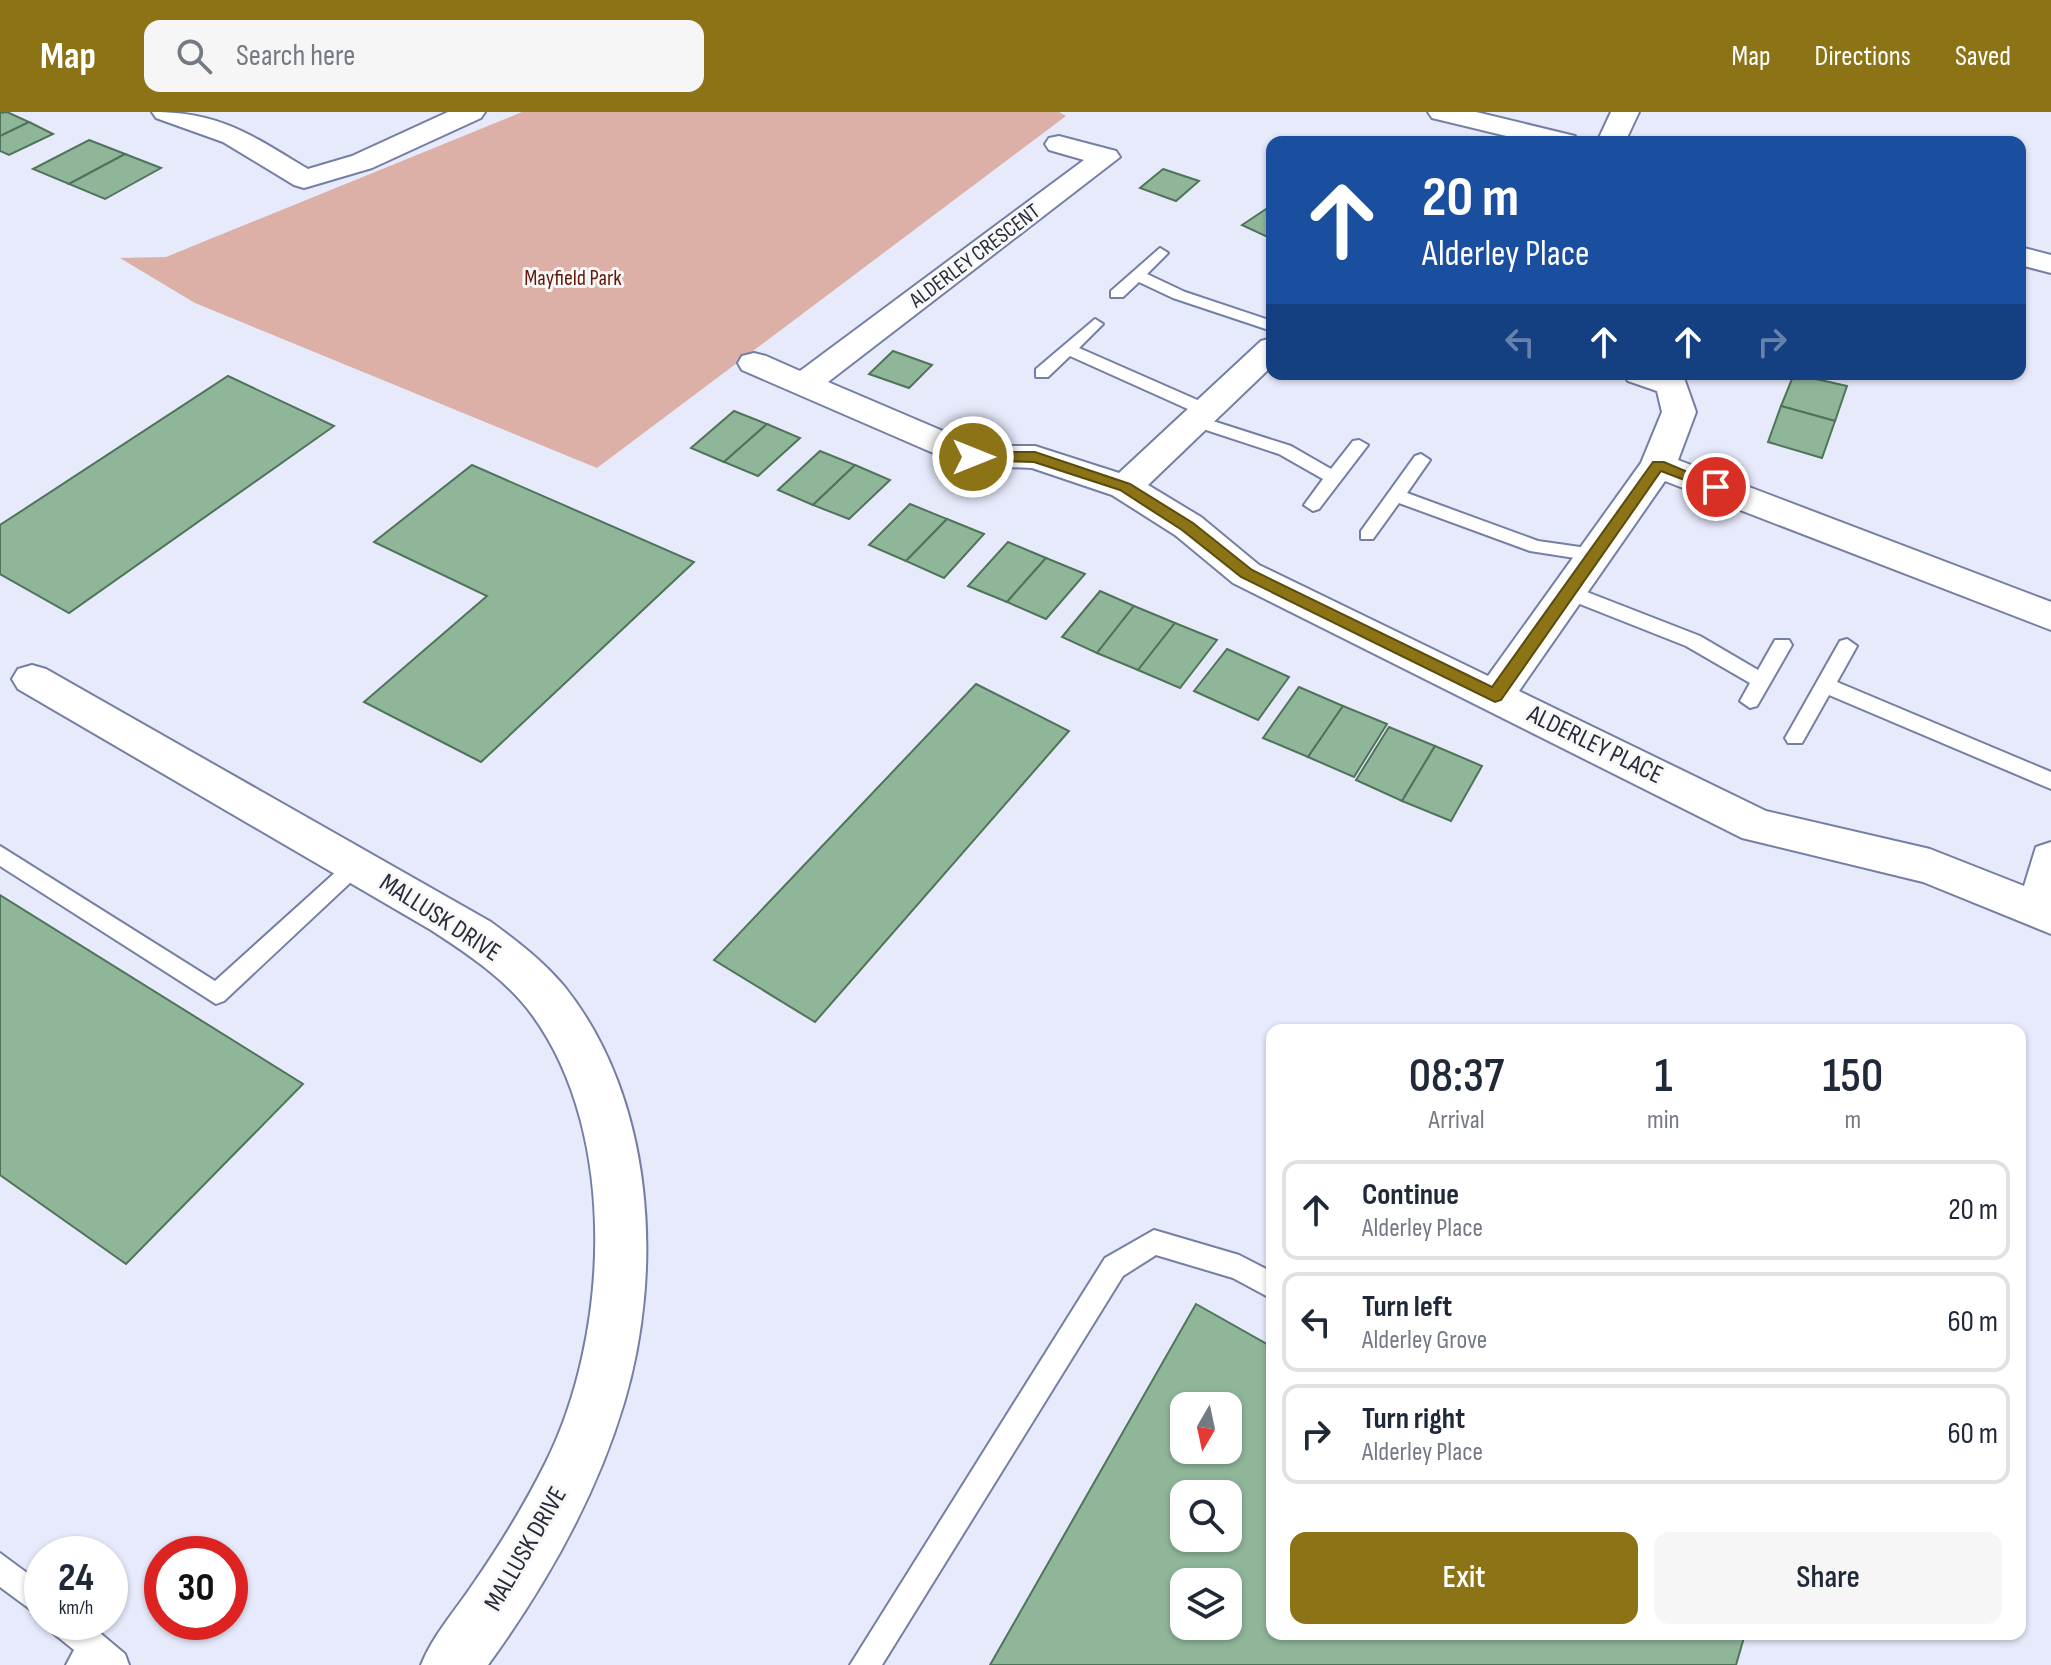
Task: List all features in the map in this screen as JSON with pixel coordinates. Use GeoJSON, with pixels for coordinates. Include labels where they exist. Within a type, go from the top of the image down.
{"type":"FeatureCollection","features":[{"type":"Feature","properties":{"kind":"street"},"geometry":{"type":"LineString","coordinates":[[166,112],[233,136],[304,179],[362,162],[471,112]]}},
{"type":"Feature","properties":{"kind":"street"},"geometry":{"type":"LineString","coordinates":[[1442,112],[1540,136]]}},
{"type":"Feature","properties":{"kind":"street"},"geometry":{"type":"LineString","coordinates":[[1614,136],[1625,112]]}},
{"type":"Feature","properties":{"kind":"street","name":"ALDERLEY CRESCENT"},"geometry":{"type":"LineString","coordinates":[[804,384],[1106,157],[1059,144]]}},
{"type":"Feature","properties":{"kind":"street"},"geometry":{"type":"LineString","coordinates":[[2026,258],[2051,264]]}},
{"type":"Feature","properties":{"kind":"street"},"geometry":{"type":"LineString","coordinates":[[1125,487],[1266,354]]}},
{"type":"Feature","properties":{"kind":"street","name":"ALDERLEY PLACE"},"geometry":{"type":"LineString","coordinates":[[754,363],[973,457],[1035,457],[1125,487],[1188,526],[1246,574],[1757,826],[1930,866],[2046,914]]}},
{"type":"Feature","properties":{"kind":"street"},"geometry":{"type":"LineString","coordinates":[[1495,696],[1658,465],[1679,412],[1672,385],[1657,380]]}},
{"type":"Feature","properties":{"kind":"street"},"geometry":{"type":"LineString","coordinates":[[1658,465],[2051,617]]}},
{"type":"Feature","properties":{"kind":"street","name":"MALLUSK DRIVE"},"geometry":{"type":"LineString","coordinates":[[32,679],[497,949],[549,1002],[588,1062],[611,1136],[620,1210],[616,1290],[604,1372],[579,1452],[542,1526],[492,1611],[451,1665]]}},
{"type":"Feature","properties":{"kind":"street"},"geometry":{"type":"LineString","coordinates":[[2046,914],[2051,859]]}},
{"type":"Feature","properties":{"kind":"lane"},"geometry":{"type":"LineString","coordinates":[[1117,294],[1160,253]]}},
{"type":"Feature","properties":{"kind":"lane"},"geometry":{"type":"LineString","coordinates":[[1137,275],[1179,295],[1266,324]]}},
{"type":"Feature","properties":{"kind":"lane"},"geometry":{"type":"LineString","coordinates":[[1042,373],[1095,324]]}},
{"type":"Feature","properties":{"kind":"lane"},"geometry":{"type":"LineString","coordinates":[[1068,349],[1199,415],[1285,450],[1334,478]]}},
{"type":"Feature","properties":{"kind":"lane"},"geometry":{"type":"LineString","coordinates":[[1313,505],[1359,445]]}},
{"type":"Feature","properties":{"kind":"lane"},"geometry":{"type":"LineString","coordinates":[[1367,535],[1421,460]]}},
{"type":"Feature","properties":{"kind":"lane"},"geometry":{"type":"LineString","coordinates":[[1396,495],[1536,547],[1594,555]]}},
{"type":"Feature","properties":{"kind":"lane"},"geometry":{"type":"LineString","coordinates":[[1569,592],[1693,641],[1762,681]]}},
{"type":"Feature","properties":{"kind":"lane"},"geometry":{"type":"LineString","coordinates":[[1750,701],[1782,645]]}},
{"type":"Feature","properties":{"kind":"lane"},"geometry":{"type":"LineString","coordinates":[[1795,738],[1847,646]]}},
{"type":"Feature","properties":{"kind":"lane"},"geometry":{"type":"LineString","coordinates":[[1825,685],[2051,781]]}},
{"type":"Feature","properties":{"kind":"lane"},"geometry":{"type":"LineString","coordinates":[[0,855],[216,994],[357,866]]}},
{"type":"Feature","properties":{"kind":"lane"},"geometry":{"type":"LineString","coordinates":[[865,1665],[1114,1267],[1154,1242],[1239,1267],[1266,1283]]}},
{"type":"Feature","properties":{"kind":"lane"},"geometry":{"type":"LineString","coordinates":[[0,1568],[24,1588]]}},
{"type":"Feature","properties":{"kind":"lane"},"geometry":{"type":"LineString","coordinates":[[80,1640],[97,1660]]}},
{"type":"Feature","properties":{"kind":"green space","name":"Mayfield Park"},"geometry":{"type":"Polygon","coordinates":[[[522,112],[1059,112],[1066,116],[597,468],[195,303],[120,258],[166,257],[522,112]]]}},
{"type":"Feature","properties":{"kind":"building"},"geometry":{"type":"Polygon","coordinates":[[[7,112],[29,122],[0,136],[0,113],[7,112]]]}},
{"type":"Feature","properties":{"kind":"building"},"geometry":{"type":"Polygon","coordinates":[[[29,122],[53,134],[9,155],[0,151],[0,136],[29,122]]]}},
{"type":"Feature","properties":{"kind":"building"},"geometry":{"type":"Polygon","coordinates":[[[89,140],[125,154],[69,184],[33,169],[89,140]]]}},
{"type":"Feature","properties":{"kind":"building"},"geometry":{"type":"Polygon","coordinates":[[[125,154],[161,168],[105,199],[69,184],[125,154]]]}},
{"type":"Feature","properties":{"kind":"building"},"geometry":{"type":"Polygon","coordinates":[[[1163,169],[1199,181],[1176,201],[1140,188],[1163,169]]]}},
{"type":"Feature","properties":{"kind":"building"},"geometry":{"type":"Polygon","coordinates":[[[1266,209],[1266,236],[1242,225],[1266,209]]]}},
{"type":"Feature","properties":{"kind":"building"},"geometry":{"type":"Polygon","coordinates":[[[893,351],[932,365],[909,388],[869,374],[893,351]]]}},
{"type":"Feature","properties":{"kind":"building"},"geometry":{"type":"Polygon","coordinates":[[[228,376],[334,426],[69,613],[0,574],[0,525],[228,376]]]}},
{"type":"Feature","properties":{"kind":"building"},"geometry":{"type":"Polygon","coordinates":[[[1792,380],[1820,380],[1847,386],[1835,421],[1781,406],[1792,380]]]}},
{"type":"Feature","properties":{"kind":"building"},"geometry":{"type":"Polygon","coordinates":[[[1781,406],[1835,421],[1822,458],[1768,442],[1781,406]]]}},
{"type":"Feature","properties":{"kind":"building"},"geometry":{"type":"Polygon","coordinates":[[[734,411],[767,424],[724,462],[691,448],[734,411]]]}},
{"type":"Feature","properties":{"kind":"building"},"geometry":{"type":"Polygon","coordinates":[[[767,424],[800,438],[758,476],[724,462],[767,424]]]}},
{"type":"Feature","properties":{"kind":"building"},"geometry":{"type":"Polygon","coordinates":[[[820,451],[855,465],[813,505],[778,490],[820,451]]]}},
{"type":"Feature","properties":{"kind":"building"},"geometry":{"type":"Polygon","coordinates":[[[472,465],[694,562],[481,762],[364,702],[487,596],[374,542],[472,465]]]}},
{"type":"Feature","properties":{"kind":"building"},"geometry":{"type":"Polygon","coordinates":[[[855,465],[890,480],[849,519],[813,505],[855,465]]]}},
{"type":"Feature","properties":{"kind":"building"},"geometry":{"type":"Polygon","coordinates":[[[910,504],[947,519],[906,561],[869,545],[910,504]]]}},
{"type":"Feature","properties":{"kind":"building"},"geometry":{"type":"Polygon","coordinates":[[[947,519],[984,534],[944,578],[906,561],[947,519]]]}},
{"type":"Feature","properties":{"kind":"building"},"geometry":{"type":"Polygon","coordinates":[[[1008,542],[1046,558],[1007,602],[968,586],[1008,542]]]}},
{"type":"Feature","properties":{"kind":"building"},"geometry":{"type":"Polygon","coordinates":[[[1046,558],[1085,574],[1046,619],[1007,602],[1046,558]]]}},
{"type":"Feature","properties":{"kind":"building"},"geometry":{"type":"Polygon","coordinates":[[[1100,591],[1134,606],[1097,653],[1062,637],[1100,591]]]}},
{"type":"Feature","properties":{"kind":"building"},"geometry":{"type":"Polygon","coordinates":[[[1134,606],[1175,623],[1138,670],[1097,653],[1134,606]]]}},
{"type":"Feature","properties":{"kind":"building"},"geometry":{"type":"Polygon","coordinates":[[[1175,623],[1217,640],[1180,688],[1138,670],[1175,623]]]}},
{"type":"Feature","properties":{"kind":"building"},"geometry":{"type":"Polygon","coordinates":[[[1227,649],[1289,677],[1258,720],[1194,691],[1227,649]]]}},
{"type":"Feature","properties":{"kind":"building"},"geometry":{"type":"Polygon","coordinates":[[[976,684],[1069,731],[815,1022],[714,960],[976,684]]]}},
{"type":"Feature","properties":{"kind":"building"},"geometry":{"type":"Polygon","coordinates":[[[1299,687],[1343,706],[1308,757],[1263,738],[1299,687]]]}},
{"type":"Feature","properties":{"kind":"building"},"geometry":{"type":"Polygon","coordinates":[[[1343,706],[1387,724],[1354,777],[1308,757],[1343,706]]]}},
{"type":"Feature","properties":{"kind":"building"},"geometry":{"type":"Polygon","coordinates":[[[1389,727],[1435,746],[1402,801],[1356,780],[1389,727]]]}},
{"type":"Feature","properties":{"kind":"building"},"geometry":{"type":"Polygon","coordinates":[[[1435,746],[1482,766],[1451,821],[1402,801],[1435,746]]]}},
{"type":"Feature","properties":{"kind":"building"},"geometry":{"type":"Polygon","coordinates":[[[0,895],[303,1084],[126,1264],[0,1175],[0,895]]]}},
{"type":"Feature","properties":{"kind":"building"},"geometry":{"type":"Polygon","coordinates":[[[1196,1304],[1266,1344],[1266,1640],[1743,1640],[1736,1665],[990,1665],[1196,1304]]]}},
{"type":"Feature","properties":{"kind":"route"},"geometry":{"type":"LineString","coordinates":[[973,457],[1035,457],[1125,487],[1188,526],[1246,574],[1495,696],[1658,465],[1716,487]]}}]}
